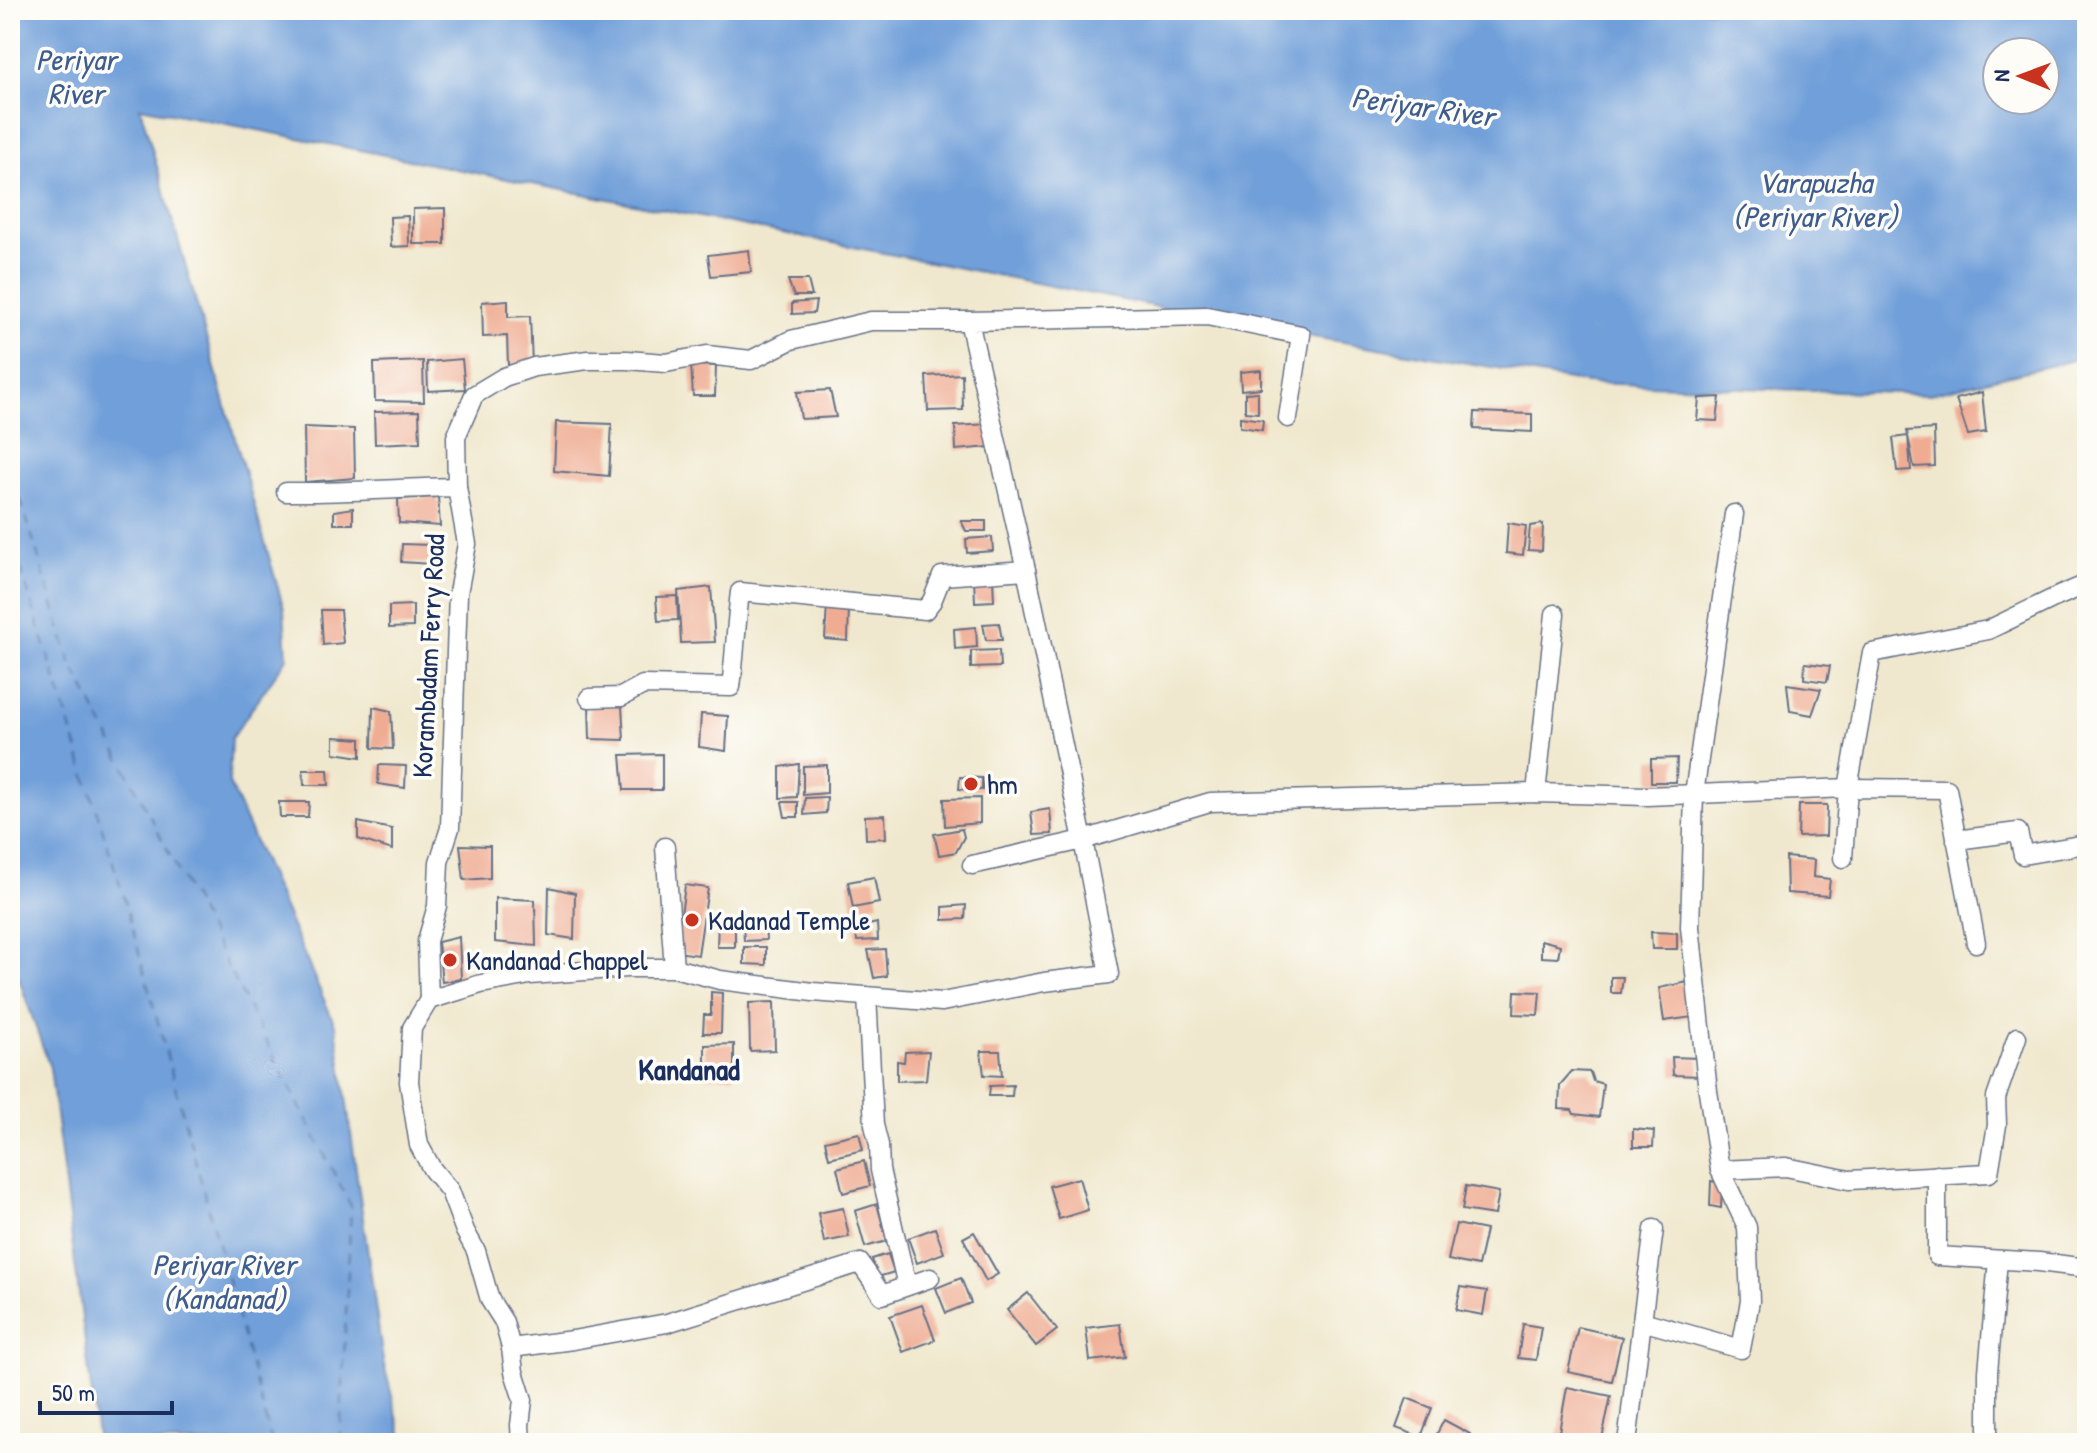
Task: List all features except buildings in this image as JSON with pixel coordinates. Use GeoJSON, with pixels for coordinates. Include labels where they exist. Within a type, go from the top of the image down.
{"type":"FeatureCollection","features":[{"type":"Feature","properties":{"kind":"street","name":"Korambadam Ferry Road"},"geometry":{"type":"LineString","coordinates":[[429,1000],[427,941],[437,906],[439,862],[450,828],[458,593],[467,544],[457,487],[456,437],[474,395],[504,377],[534,367],[588,360],[666,363],[707,355],[751,360],[791,340],[871,321],[1207,316],[1301,335],[1288,418]]}},
{"type":"Feature","properties":{"kind":"street"},"geometry":{"type":"LineString","coordinates":[[521,1443],[523,1400],[504,1322],[490,1300],[476,1251],[450,1191],[432,1169],[419,1145],[409,1082],[412,1028],[429,1000],[481,984],[530,975],[626,968],[674,968],[720,980],[813,992],[942,1002],[1044,982],[1109,974],[1026,570],[969,321]]}},
{"type":"Feature","properties":{"kind":"street"},"geometry":{"type":"LineString","coordinates":[[286,492],[457,487]]}},
{"type":"Feature","properties":{"kind":"street"},"geometry":{"type":"LineString","coordinates":[[1642,1321],[1741,1349],[1750,1301],[1747,1227],[1720,1170],[1690,927],[1694,794],[1734,514]]}},
{"type":"Feature","properties":{"kind":"street"},"geometry":{"type":"LineString","coordinates":[[589,698],[621,697],[643,685],[731,687],[740,592],[925,610],[942,576],[1026,570]]}},
{"type":"Feature","properties":{"kind":"street"},"geometry":{"type":"LineString","coordinates":[[1843,858],[1848,788],[1872,653],[1988,630],[2087,584]]}},
{"type":"Feature","properties":{"kind":"street"},"geometry":{"type":"LineString","coordinates":[[1536,793],[1555,614]]}},
{"type":"Feature","properties":{"kind":"street"},"geometry":{"type":"LineString","coordinates":[[972,865],[1083,840],[1210,802],[1536,793],[1647,796],[1848,788],[1947,789],[1976,943]]}},
{"type":"Feature","properties":{"kind":"street"},"geometry":{"type":"LineString","coordinates":[[1956,840],[2018,832],[2023,855],[2080,845]]}},
{"type":"Feature","properties":{"kind":"street"},"geometry":{"type":"LineString","coordinates":[[665,847],[674,968]]}},
{"type":"Feature","properties":{"kind":"street"},"geometry":{"type":"LineString","coordinates":[[867,996],[874,1125],[880,1170],[907,1286]]}},
{"type":"Feature","properties":{"kind":"street"},"geometry":{"type":"LineString","coordinates":[[1720,1170],[1786,1167],[1849,1180],[1989,1173],[1997,1125],[1996,1098],[2017,1037]]}},
{"type":"Feature","properties":{"kind":"street"},"geometry":{"type":"LineString","coordinates":[[1937,1175],[1937,1256],[2087,1268]]}},
{"type":"Feature","properties":{"kind":"street"},"geometry":{"type":"LineString","coordinates":[[1627,1443],[1654,1229]]}},
{"type":"Feature","properties":{"kind":"street"},"geometry":{"type":"LineString","coordinates":[[1988,1443],[1988,1372],[1998,1260]]}},
{"type":"Feature","properties":{"kind":"street"},"geometry":{"type":"LineString","coordinates":[[511,1348],[667,1323],[860,1263],[882,1295],[930,1278]]}},
{"type":"Feature","properties":{"kind":"water","name":"Varapuzha (Periyar River)"},"geometry":{"type":"Polygon","coordinates":[[[10,10],[2087,10],[2087,357],[1930,394],[1587,383],[1301,335],[140,107],[284,609],[287,658],[231,739],[229,783],[336,1027],[383,1361],[404,1443],[98,1443],[50,1068],[10,953],[10,10]]]}},
{"type":"Feature","properties":{"kind":"ferry route"},"geometry":{"type":"LineString","coordinates":[[10,465],[71,663],[351,1206],[340,1443]]}},
{"type":"Feature","properties":{"kind":"ferry route"},"geometry":{"type":"LineString","coordinates":[[10,534],[125,901],[272,1443]]}},
{"type":"Feature","properties":{"kind":"place","name":"hm"},"geometry":{"type":"Point","coordinates":[971,784]}},
{"type":"Feature","properties":{"kind":"place","name":"Kadanad Temple"},"geometry":{"type":"Point","coordinates":[692,920]}},
{"type":"Feature","properties":{"kind":"place","name":"Kandanad Chappel"},"geometry":{"type":"Point","coordinates":[450,960]}},
{"type":"Feature","properties":{"kind":"district","name":"Kandanad"},"geometry":{"type":"Point","coordinates":[689,1070]}},
{"type":"Feature","properties":{"kind":"water label","name":"Periyar River"},"geometry":{"type":"Point","coordinates":[76,77]}},
{"type":"Feature","properties":{"kind":"water label","name":"Periyar River"},"geometry":{"type":"Point","coordinates":[1423,107]}},
{"type":"Feature","properties":{"kind":"water label","name":"Periyar River (Kandanad)"},"geometry":{"type":"Point","coordinates":[224,1282]}}]}
